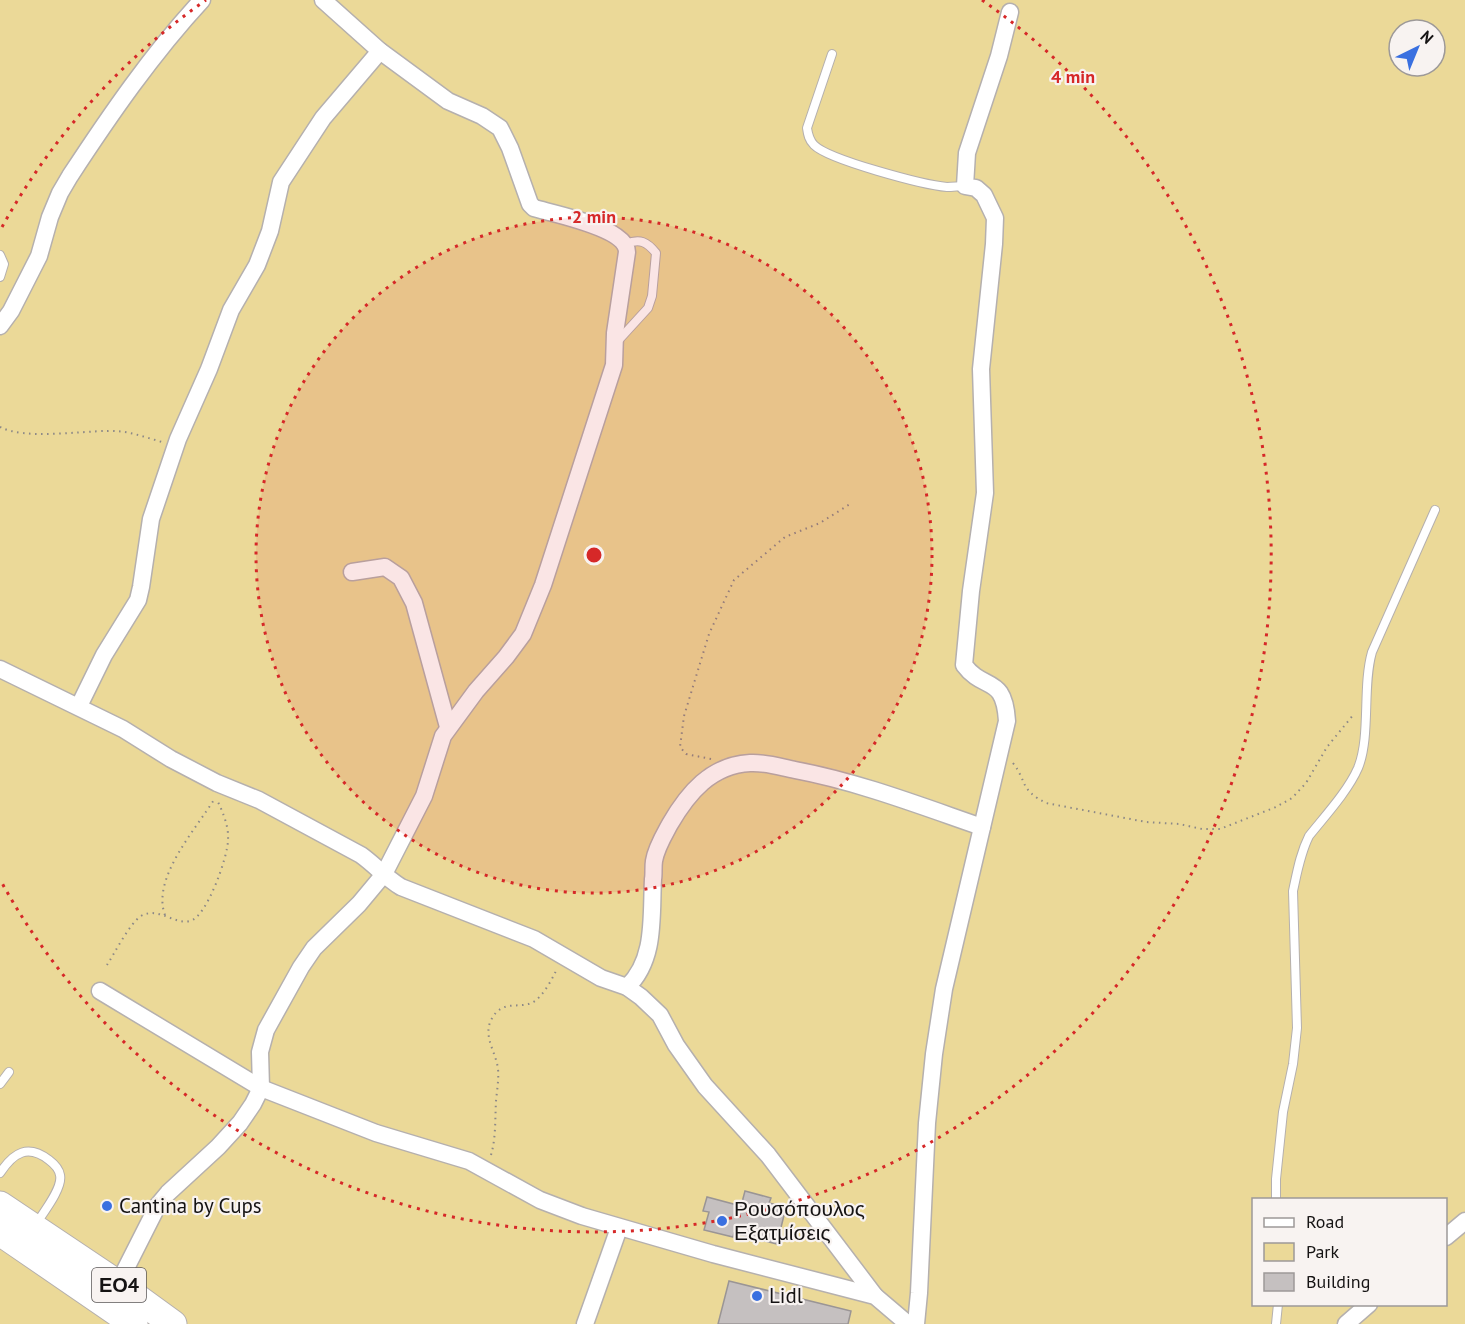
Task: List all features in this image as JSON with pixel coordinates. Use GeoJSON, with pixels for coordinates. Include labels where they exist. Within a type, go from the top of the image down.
{"type":"FeatureCollection","features":[{"type":"Feature","properties":{"kind":"main road","name":"ΕΟ4"},"geometry":{"type":"LineString","coordinates":[[0,1205],[173,1324]]}},
{"type":"Feature","properties":{"kind":"main road","name":"ΕΟ4"},"geometry":{"type":"LineString","coordinates":[[0,1232],[134,1324]]}},
{"type":"Feature","properties":{"kind":"street"},"geometry":{"type":"LineString","coordinates":[[0,326],[11,310],[39,256],[50,217],[70,176],[148,65],[173,32],[202,0]]}},
{"type":"Feature","properties":{"kind":"street"},"geometry":{"type":"LineString","coordinates":[[118,1284],[158,1205],[218,1147],[253,1104],[261,1088],[260,1052],[266,1030],[301,967],[314,948],[359,904],[384,874],[424,796],[448,727],[517,643],[529,623],[611,378],[616,354],[615,333],[627,252],[626,244],[615,235],[597,226],[534,208],[530,204],[510,148],[500,128],[482,116],[448,102],[380,51],[323,0]]}},
{"type":"Feature","properties":{"kind":"street"},"geometry":{"type":"LineString","coordinates":[[915,1324],[919,1293],[927,1123],[944,988],[1007,721],[1006,704],[1000,692],[992,684],[972,674],[964,665],[971,591],[985,493],[981,369],[995,218],[984,195],[976,188],[965,186],[967,153],[993,76],[1010,12]]}},
{"type":"Feature","properties":{"kind":"street"},"geometry":{"type":"LineString","coordinates":[[79,706],[104,655],[138,600],[152,519],[178,439],[209,369],[231,310],[257,265],[270,231],[281,182],[323,118],[380,51]]}},
{"type":"Feature","properties":{"kind":"street"},"geometry":{"type":"LineString","coordinates":[[352,573],[385,567],[401,578],[414,603],[448,727]]}},
{"type":"Feature","properties":{"kind":"street"},"geometry":{"type":"LineString","coordinates":[[0,669],[123,729],[216,790],[259,800],[361,855],[390,881],[401,887],[534,939],[601,978],[627,987],[660,1015],[676,1045],[716,1100],[768,1155],[875,1296],[908,1324]]}},
{"type":"Feature","properties":{"kind":"street"},"geometry":{"type":"LineString","coordinates":[[627,987],[639,974],[647,955],[650,940],[654,861],[665,832],[686,798],[696,787],[718,772],[733,766],[761,763],[807,772],[886,793],[982,827]]}},
{"type":"Feature","properties":{"kind":"street"},"geometry":{"type":"LineString","coordinates":[[100,991],[261,1088],[376,1133],[469,1161],[540,1200],[619,1228],[875,1296]]}},
{"type":"Feature","properties":{"kind":"street"},"geometry":{"type":"LineString","coordinates":[[1447,1236],[1465,1221]]}},
{"type":"Feature","properties":{"kind":"street"},"geometry":{"type":"LineString","coordinates":[[585,1324],[619,1228]]}},
{"type":"Feature","properties":{"kind":"street"},"geometry":{"type":"LineString","coordinates":[[1346,1324],[1367,1306]]}},
{"type":"Feature","properties":{"kind":"lane"},"geometry":{"type":"LineString","coordinates":[[832,54],[807,128],[814,146],[857,165],[933,185],[965,186]]}},
{"type":"Feature","properties":{"kind":"lane"},"geometry":{"type":"LineString","coordinates":[[616,343],[648,308],[652,296],[656,253],[649,244],[641,241],[634,240],[626,244]]}},
{"type":"Feature","properties":{"kind":"lane"},"geometry":{"type":"LineString","coordinates":[[0,255],[4,264],[0,277]]}},
{"type":"Feature","properties":{"kind":"lane"},"geometry":{"type":"LineString","coordinates":[[1276,1198],[1283,1112],[1298,1028],[1293,891],[1309,836],[1353,779],[1359,765],[1366,704],[1367,669],[1372,652],[1435,510]]}},
{"type":"Feature","properties":{"kind":"lane"},"geometry":{"type":"LineString","coordinates":[[0,1084],[9,1072]]}},
{"type":"Feature","properties":{"kind":"lane"},"geometry":{"type":"LineString","coordinates":[[0,1173],[9,1160],[22,1152],[32,1150],[54,1164],[60,1175],[58,1189],[34,1227]]}},
{"type":"Feature","properties":{"kind":"lane"},"geometry":{"type":"LineString","coordinates":[[1276,1324],[1278,1306]]}},
{"type":"Feature","properties":{"kind":"path"},"geometry":{"type":"LineString","coordinates":[[0,427],[8,431],[54,434],[127,432],[164,443],[178,439]]}},
{"type":"Feature","properties":{"kind":"path"},"geometry":{"type":"LineString","coordinates":[[733,766],[686,754],[680,747],[684,716],[709,634],[720,608],[734,580],[785,537],[820,523],[850,504]]}},
{"type":"Feature","properties":{"kind":"path"},"geometry":{"type":"LineString","coordinates":[[999,752],[1010,759],[1017,768],[1022,783],[1032,796],[1046,803],[1146,822],[1220,829],[1276,807],[1292,798],[1306,783],[1340,730],[1366,704]]}},
{"type":"Feature","properties":{"kind":"path"},"geometry":{"type":"LineString","coordinates":[[107,965],[123,938],[140,917],[149,914],[165,915],[177,921],[194,920],[210,897],[226,856],[229,839],[216,790]]}},
{"type":"Feature","properties":{"kind":"path"},"geometry":{"type":"LineString","coordinates":[[165,915],[161,905],[161,895],[180,848],[203,818],[216,790]]}},
{"type":"Feature","properties":{"kind":"path"},"geometry":{"type":"LineString","coordinates":[[489,1171],[494,1137],[498,1070],[489,1042],[488,1029],[491,1020],[503,1007],[528,1004],[536,1000],[548,985],[563,954]]}},
{"type":"Feature","properties":{"kind":"green space"},"geometry":{"type":"Polygon","coordinates":[[[0,0],[1465,0],[1465,1324],[0,1324],[0,0]]]}},
{"type":"Feature","properties":{"kind":"building"},"geometry":{"type":"Polygon","coordinates":[[[745,1191],[771,1198],[769,1203],[786,1207],[777,1244],[734,1233],[733,1237],[704,1230],[709,1212],[703,1211],[707,1197],[741,1206],[745,1191]]]}},
{"type":"Feature","properties":{"kind":"building","name":"Lidl"},"geometry":{"type":"Polygon","coordinates":[[[729,1281],[851,1311],[848,1324],[718,1324],[729,1281]]]}},
{"type":"Feature","properties":{"kind":"place","name":"Cantina by Cups"},"geometry":{"type":"Point","coordinates":[107,1206]}},
{"type":"Feature","properties":{"kind":"place","name":"Ρουσόπουλος Εξατμίσεις"},"geometry":{"type":"Point","coordinates":[722,1221]}},
{"type":"Feature","properties":{"kind":"place","name":"Lidl"},"geometry":{"type":"Point","coordinates":[757,1296]}}]}
